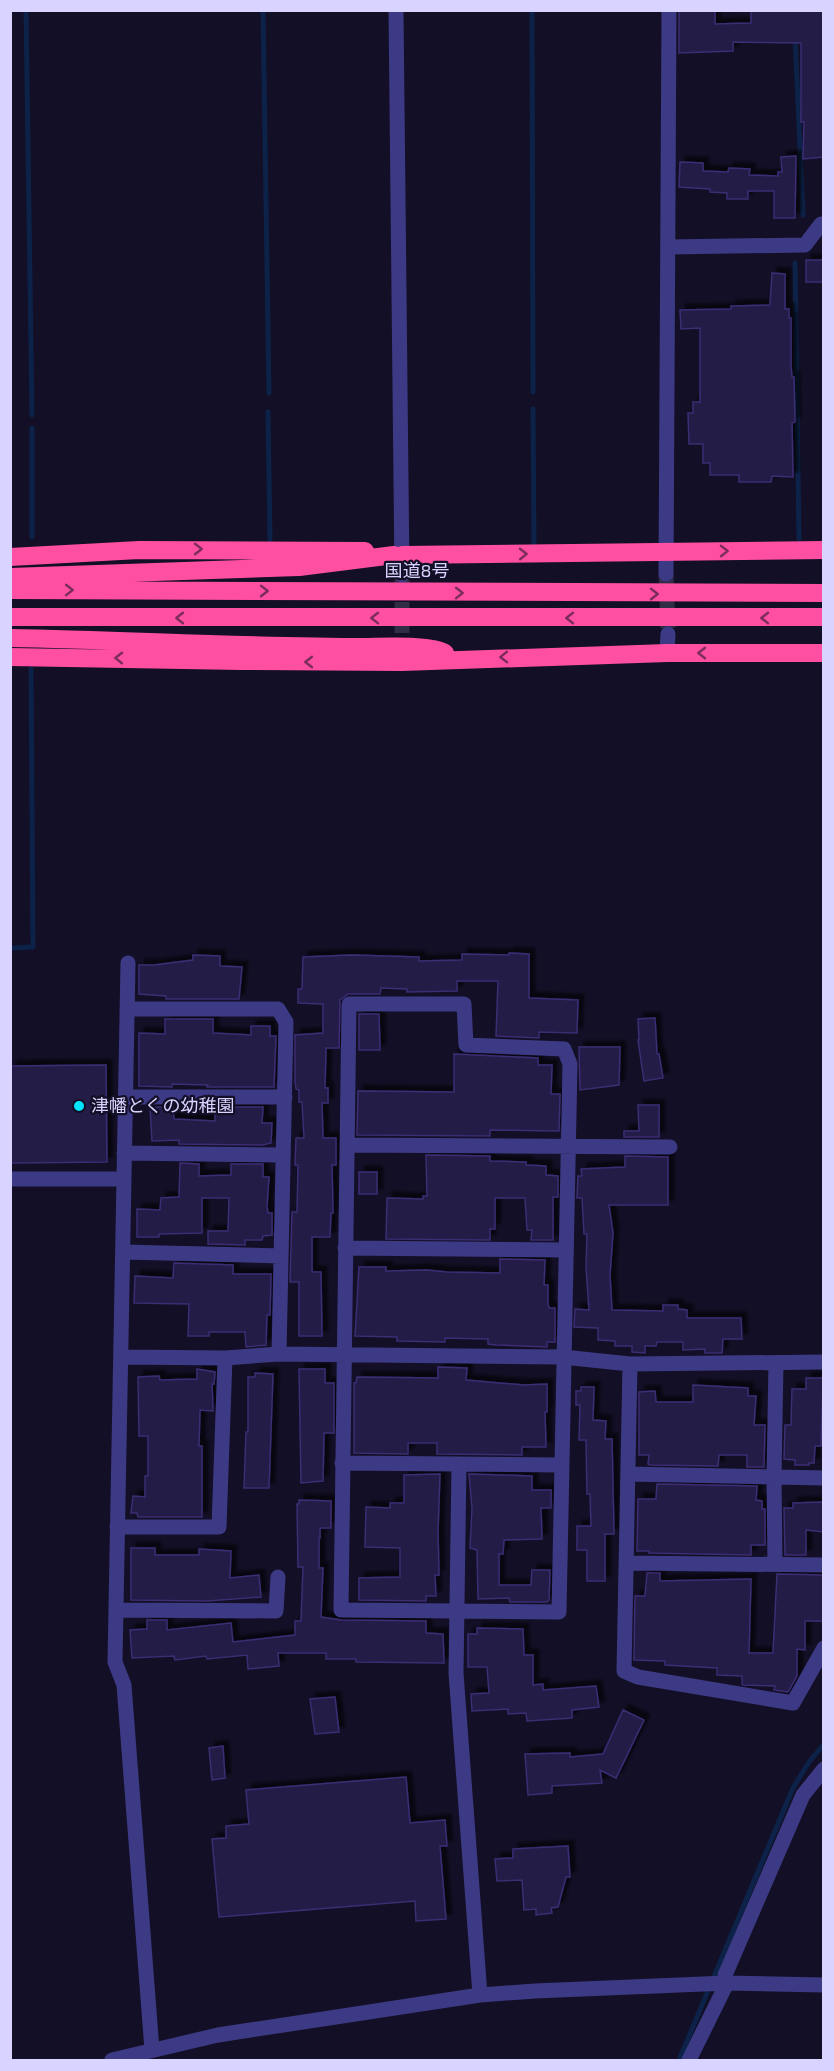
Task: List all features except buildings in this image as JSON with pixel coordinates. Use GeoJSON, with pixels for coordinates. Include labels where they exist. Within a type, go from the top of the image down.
{"type":"FeatureCollection","features":[{"type":"Feature","properties":{"kind":"highway"},"geometry":{"type":"LineString","coordinates":[[10,557],[139,550],[356,549],[398,555]]}},
{"type":"Feature","properties":{"kind":"highway"},"geometry":{"type":"LineString","coordinates":[[10,576],[299,567],[398,555],[824,550]]}},
{"type":"Feature","properties":{"kind":"highway","name":"国道8号"},"geometry":{"type":"LineString","coordinates":[[10,590],[824,593]]}},
{"type":"Feature","properties":{"kind":"highway"},"geometry":{"type":"LineString","coordinates":[[10,617],[824,617]]}},
{"type":"Feature","properties":{"kind":"highway"},"geometry":{"type":"LineString","coordinates":[[10,638],[91,639],[266,647],[403,647],[439,649],[454,659]]}},
{"type":"Feature","properties":{"kind":"highway"},"geometry":{"type":"LineString","coordinates":[[10,657],[241,662],[402,662],[667,654],[824,653]]}},
{"type":"Feature","properties":{"kind":"street"},"geometry":{"type":"LineString","coordinates":[[396,10],[398,555],[402,576]]}},
{"type":"Feature","properties":{"kind":"street"},"geometry":{"type":"LineString","coordinates":[[666,574],[669,10]]}},
{"type":"Feature","properties":{"kind":"street"},"geometry":{"type":"LineString","coordinates":[[668,248],[805,245],[821,224],[824,224]]}},
{"type":"Feature","properties":{"kind":"street"},"geometry":{"type":"LineString","coordinates":[[667,654],[668,634]]}},
{"type":"Feature","properties":{"kind":"street"},"geometry":{"type":"LineString","coordinates":[[128,963],[115,1662],[124,1685],[152,2050]]}},
{"type":"Feature","properties":{"kind":"street"},"geometry":{"type":"LineString","coordinates":[[349,1004],[464,1004],[466,1045],[564,1049],[570,1064],[559,1612],[341,1610],[347,1145],[349,1004]]}},
{"type":"Feature","properties":{"kind":"street"},"geometry":{"type":"LineString","coordinates":[[127,1009],[278,1009],[286,1022],[279,1354]]}},
{"type":"Feature","properties":{"kind":"street"},"geometry":{"type":"LineString","coordinates":[[126,1096],[285,1097]]}},
{"type":"Feature","properties":{"kind":"street"},"geometry":{"type":"LineString","coordinates":[[347,1145],[670,1147]]}},
{"type":"Feature","properties":{"kind":"street"},"geometry":{"type":"LineString","coordinates":[[124,1153],[283,1155]]}},
{"type":"Feature","properties":{"kind":"street"},"geometry":{"type":"LineString","coordinates":[[10,1179],[124,1179]]}},
{"type":"Feature","properties":{"kind":"street"},"geometry":{"type":"LineString","coordinates":[[345,1248],[566,1250]]}},
{"type":"Feature","properties":{"kind":"street"},"geometry":{"type":"LineString","coordinates":[[123,1251],[281,1256]]}},
{"type":"Feature","properties":{"kind":"street"},"geometry":{"type":"LineString","coordinates":[[122,1357],[225,1358],[279,1354],[563,1357],[630,1364],[824,1362]]}},
{"type":"Feature","properties":{"kind":"street"},"geometry":{"type":"LineString","coordinates":[[117,1527],[219,1527],[225,1358]]}},
{"type":"Feature","properties":{"kind":"street"},"geometry":{"type":"LineString","coordinates":[[775,1564],[776,1363]]}},
{"type":"Feature","properties":{"kind":"street"},"geometry":{"type":"LineString","coordinates":[[630,1364],[624,1671],[638,1677],[793,1703],[824,1647]]}},
{"type":"Feature","properties":{"kind":"street"},"geometry":{"type":"LineString","coordinates":[[342,1463],[561,1465]]}},
{"type":"Feature","properties":{"kind":"street"},"geometry":{"type":"LineString","coordinates":[[459,1464],[456,1672],[480,1995]]}},
{"type":"Feature","properties":{"kind":"street"},"geometry":{"type":"LineString","coordinates":[[627,1474],[824,1478]]}},
{"type":"Feature","properties":{"kind":"street"},"geometry":{"type":"LineString","coordinates":[[626,1563],[824,1564]]}},
{"type":"Feature","properties":{"kind":"street"},"geometry":{"type":"LineString","coordinates":[[116,1610],[276,1611],[278,1577]]}},
{"type":"Feature","properties":{"kind":"street"},"geometry":{"type":"LineString","coordinates":[[689,2061],[803,1795],[824,1769]]}},
{"type":"Feature","properties":{"kind":"street"},"geometry":{"type":"LineString","coordinates":[[112,2061],[218,2035],[480,1995],[724,1983],[824,1984]]}},
{"type":"Feature","properties":{"kind":"waterway"},"geometry":{"type":"LineString","coordinates":[[26,10],[32,415]]}},
{"type":"Feature","properties":{"kind":"waterway"},"geometry":{"type":"LineString","coordinates":[[263,10],[269,393]]}},
{"type":"Feature","properties":{"kind":"waterway"},"geometry":{"type":"LineString","coordinates":[[532,10],[533,392]]}},
{"type":"Feature","properties":{"kind":"waterway"},"geometry":{"type":"LineString","coordinates":[[795,36],[803,215]]}},
{"type":"Feature","properties":{"kind":"waterway"},"geometry":{"type":"LineString","coordinates":[[795,263],[799,539]]}},
{"type":"Feature","properties":{"kind":"waterway"},"geometry":{"type":"LineString","coordinates":[[533,409],[534,544]]}},
{"type":"Feature","properties":{"kind":"waterway"},"geometry":{"type":"LineString","coordinates":[[268,412],[270,540]]}},
{"type":"Feature","properties":{"kind":"waterway"},"geometry":{"type":"LineString","coordinates":[[32,428],[32,537]]}},
{"type":"Feature","properties":{"kind":"waterway"},"geometry":{"type":"LineString","coordinates":[[10,948],[33,947],[31,669]]}},
{"type":"Feature","properties":{"kind":"waterway"},"geometry":{"type":"LineString","coordinates":[[679,2060],[793,1788],[809,1762],[824,1744]]}},
{"type":"Feature","properties":{"kind":"tunnel"},"geometry":{"type":"LineString","coordinates":[[666,574],[668,628]]}},
{"type":"Feature","properties":{"kind":"tunnel"},"geometry":{"type":"LineString","coordinates":[[402,579],[402,633]]}},
{"type":"Feature","properties":{"kind":"place","name":"津幡とくの幼稚園"},"geometry":{"type":"Point","coordinates":[79,1106]}}]}
